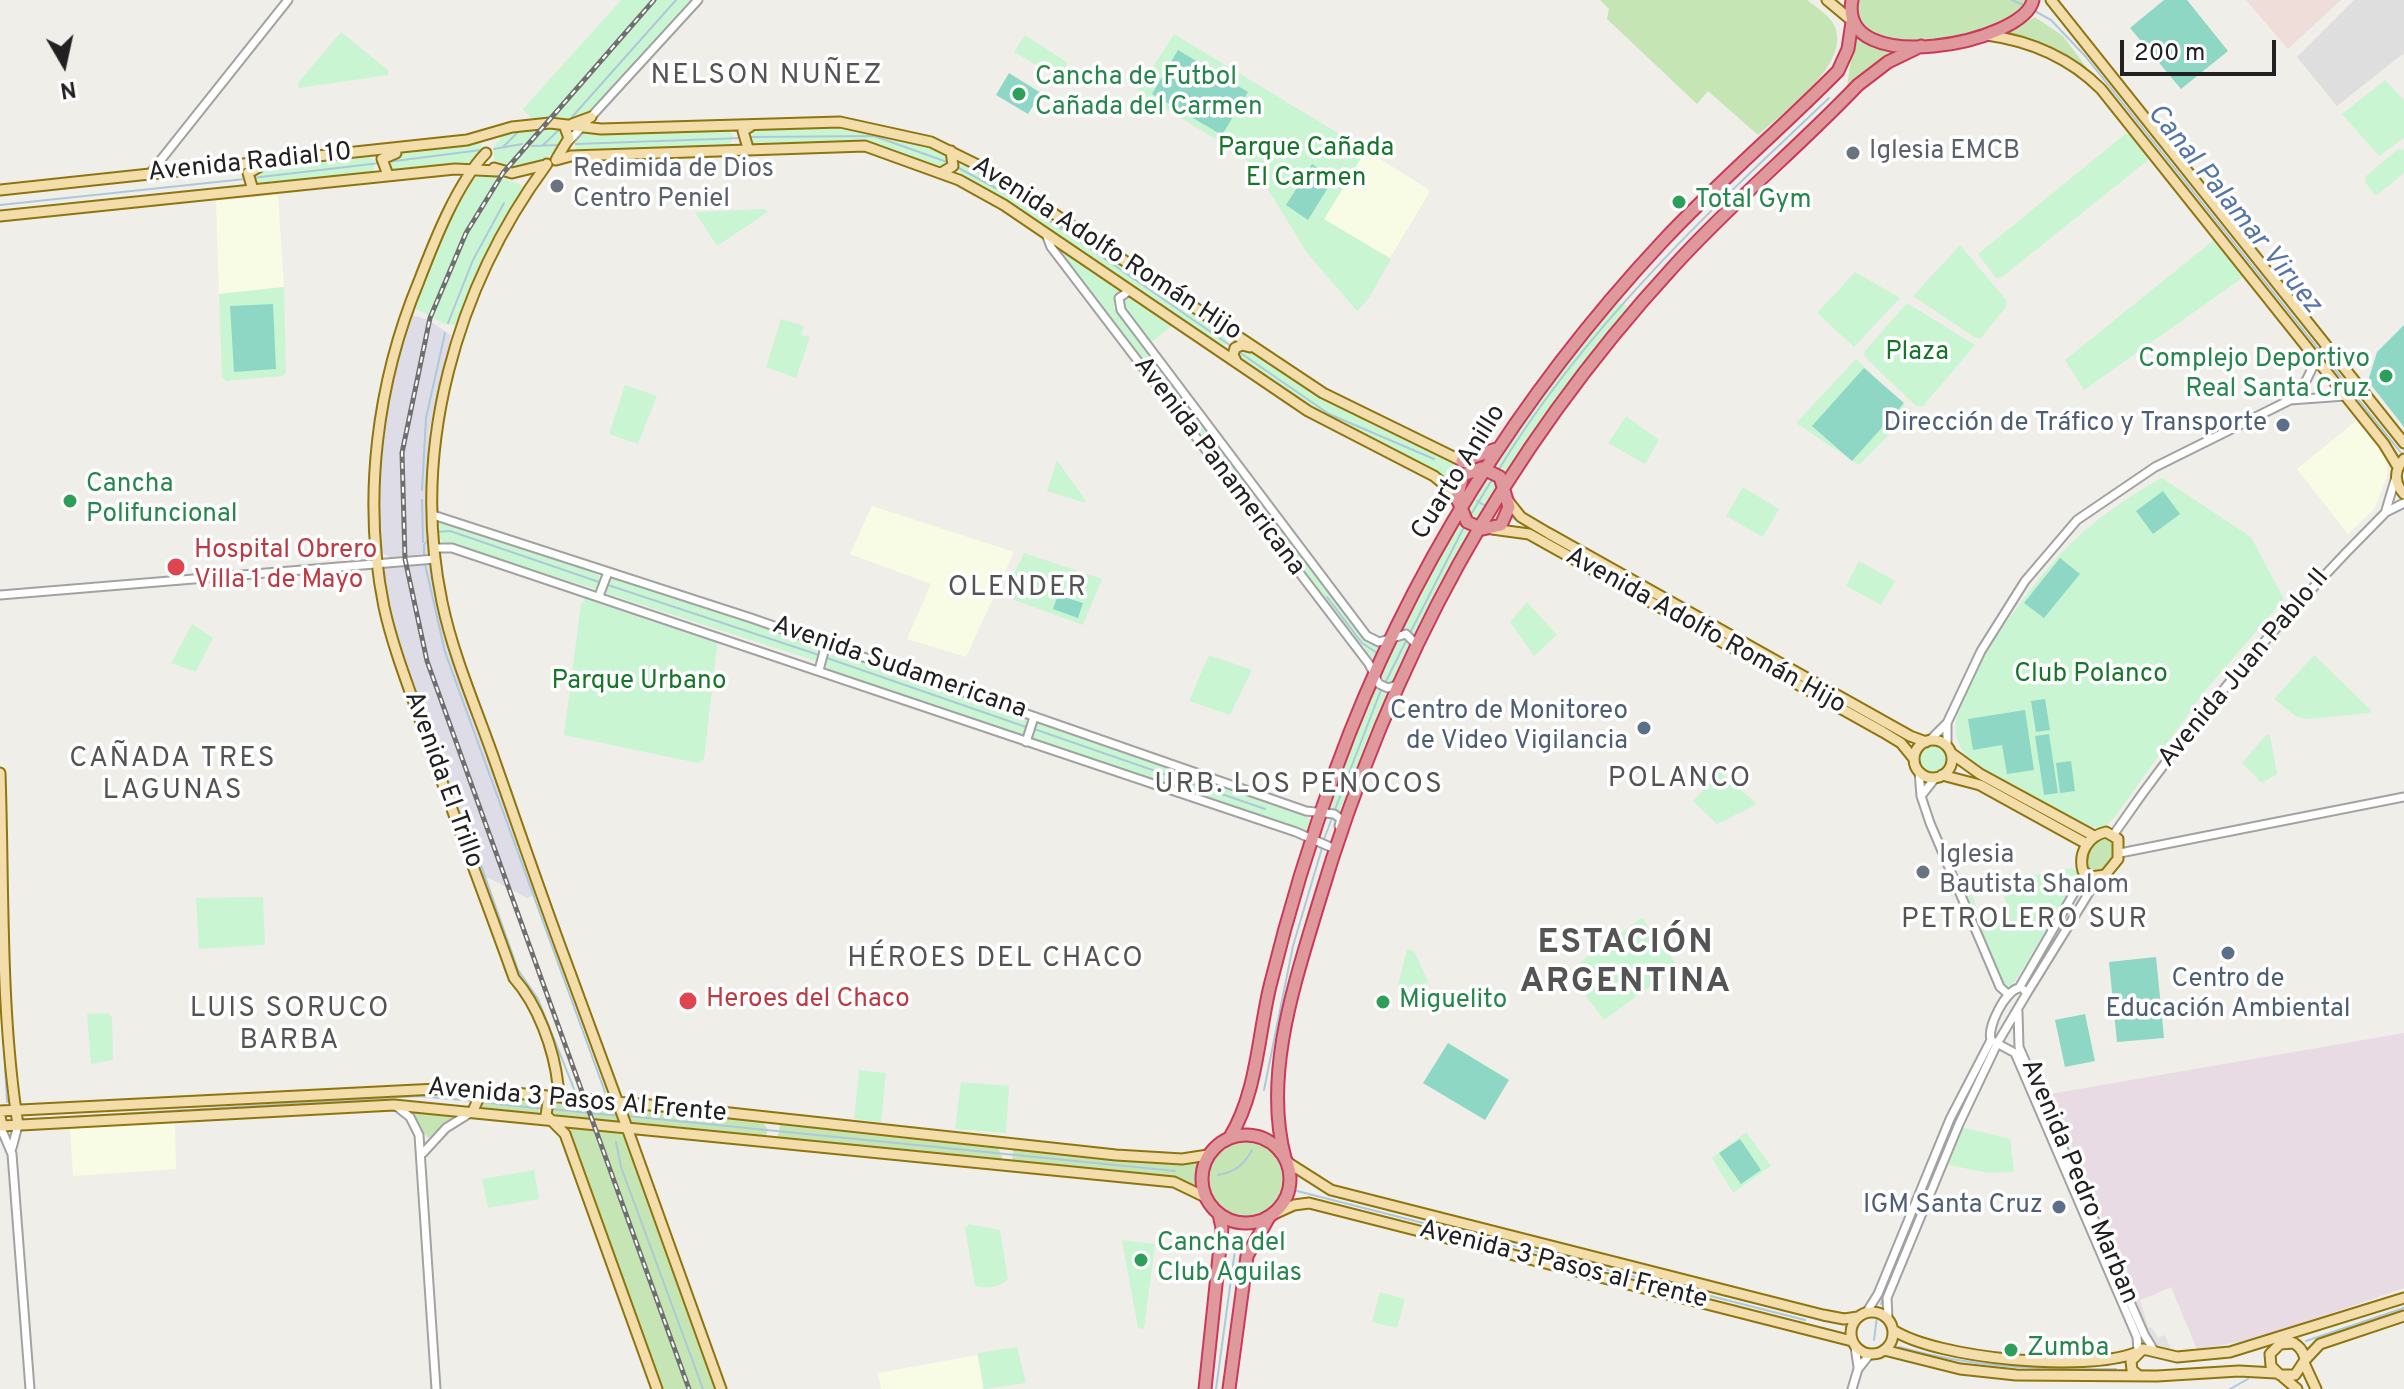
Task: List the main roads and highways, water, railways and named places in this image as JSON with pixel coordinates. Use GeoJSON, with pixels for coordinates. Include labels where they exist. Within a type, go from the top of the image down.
{"type":"FeatureCollection","features":[{"type":"Feature","properties":{"kind":"highway","name":"Cuarto Anillo"},"geometry":{"type":"LineString","coordinates":[[1481,529],[1504,485],[1678,243],[1838,71],[1848,49],[1852,0]]}},
{"type":"Feature","properties":{"kind":"highway"},"geometry":{"type":"LineString","coordinates":[[1852,21],[1863,34],[1883,45],[1921,46],[1984,35],[2025,16],[2033,0]]}},
{"type":"Feature","properties":{"kind":"highway","name":"Cuarto Anillo"},"geometry":{"type":"LineString","coordinates":[[1230,1137],[1244,1109],[1284,934],[1315,842],[1330,814],[1376,675],[1458,505],[1481,468],[1607,304],[1858,85],[1888,62],[1921,46]]}},
{"type":"Feature","properties":{"kind":"highway"},"geometry":{"type":"LineString","coordinates":[[1462,461],[1481,457],[1500,446]]}},
{"type":"Feature","properties":{"kind":"highway"},"geometry":{"type":"LineString","coordinates":[[1229,1389],[1247,1256],[1289,1190],[1286,1160],[1276,1121],[1276,1088],[1299,973],[1334,846],[1397,685],[1467,544],[1481,529],[1503,523],[1509,502],[1504,485],[1496,473],[1481,468]]}},
{"type":"Feature","properties":{"kind":"highway"},"geometry":{"type":"LineString","coordinates":[[1458,505],[1467,522],[1481,529]]}},
{"type":"Feature","properties":{"kind":"highway"},"geometry":{"type":"LineString","coordinates":[[1467,544],[1504,530]]}},
{"type":"Feature","properties":{"kind":"highway"},"geometry":{"type":"LineString","coordinates":[[1205,1389],[1222,1228],[1219,1214],[1205,1197],[1201,1176],[1208,1155],[1230,1137],[1261,1137],[1276,1146],[1286,1160]]}},
{"type":"Feature","properties":{"kind":"highway"},"geometry":{"type":"LineString","coordinates":[[1219,1214],[1246,1223],[1272,1215]]}},
{"type":"Feature","properties":{"kind":"main road"},"geometry":{"type":"LineString","coordinates":[[1827,0],[1852,21]]}},
{"type":"Feature","properties":{"kind":"main road"},"geometry":{"type":"LineString","coordinates":[[2051,0],[2404,443]]}},
{"type":"Feature","properties":{"kind":"main road"},"geometry":{"type":"LineString","coordinates":[[1984,35],[2034,45],[2091,79],[2400,465],[2404,494]]}},
{"type":"Feature","properties":{"kind":"main road"},"geometry":{"type":"LineString","coordinates":[[566,125],[593,115],[601,129]]}},
{"type":"Feature","properties":{"kind":"main road","name":"Avenida Adolfo Román Hijo"},"geometry":{"type":"LineString","coordinates":[[737,126],[810,120],[892,131],[952,152],[988,170],[1232,333],[1355,410],[1481,468]]}},
{"type":"Feature","properties":{"kind":"main road"},"geometry":{"type":"LineString","coordinates":[[498,131],[529,124],[601,129],[737,126],[741,147]]}},
{"type":"Feature","properties":{"kind":"main road","name":"Avenida El Trillo"},"geometry":{"type":"LineString","coordinates":[[566,125],[568,142],[490,256],[459,331],[440,414],[433,515],[435,559],[447,624],[458,661],[541,899],[721,1389]]}},
{"type":"Feature","properties":{"kind":"main road","name":"Avenida El Trillo"},"geometry":{"type":"LineString","coordinates":[[498,131],[434,242],[407,309],[389,375],[377,451],[378,564],[393,642],[456,823],[514,978],[528,994],[546,1036],[558,1081],[547,1117]]}},
{"type":"Feature","properties":{"kind":"main road","name":"Avenida Radial 10"},"geometry":{"type":"LineString","coordinates":[[0,190],[242,171],[301,159],[376,155],[467,140],[498,131]]}},
{"type":"Feature","properties":{"kind":"main road","name":"Avenida Adolfo Román Hijo"},"geometry":{"type":"LineString","coordinates":[[497,171],[512,173],[571,156],[741,147],[865,146],[943,172],[1004,205],[1308,411],[1434,476],[1446,486],[1458,505]]}},
{"type":"Feature","properties":{"kind":"main road"},"geometry":{"type":"LineString","coordinates":[[486,151],[497,171]]}},
{"type":"Feature","properties":{"kind":"main road"},"geometry":{"type":"LineString","coordinates":[[943,172],[953,166],[952,152]]}},
{"type":"Feature","properties":{"kind":"main road"},"geometry":{"type":"LineString","coordinates":[[376,155],[382,175]]}},
{"type":"Feature","properties":{"kind":"main road"},"geometry":{"type":"LineString","coordinates":[[958,179],[956,171],[963,162],[988,170]]}},
{"type":"Feature","properties":{"kind":"main road"},"geometry":{"type":"LineString","coordinates":[[448,169],[460,175],[462,190]]}},
{"type":"Feature","properties":{"kind":"main road","name":"Avenida Radial 10"},"geometry":{"type":"LineString","coordinates":[[0,216],[448,169],[497,171]]}},
{"type":"Feature","properties":{"kind":"main road"},"geometry":{"type":"LineString","coordinates":[[242,171],[246,188]]}},
{"type":"Feature","properties":{"kind":"main road"},"geometry":{"type":"LineString","coordinates":[[1220,352],[1231,345],[1232,333]]}},
{"type":"Feature","properties":{"kind":"main road"},"geometry":{"type":"LineString","coordinates":[[1236,362],[1235,348],[1245,345],[1281,365]]}},
{"type":"Feature","properties":{"kind":"main road","name":"Avenida Adolfo Román Hijo"},"geometry":{"type":"LineString","coordinates":[[1509,502],[1521,517],[1576,554],[1883,732],[1901,743],[1914,759]]}},
{"type":"Feature","properties":{"kind":"main road","name":"Avenida Adolfo Román Hijo"},"geometry":{"type":"LineString","coordinates":[[1481,529],[1529,534],[1576,554],[1910,736],[1928,741]]}},
{"type":"Feature","properties":{"kind":"main road"},"geometry":{"type":"LineString","coordinates":[[1883,732],[1910,736]]}},
{"type":"Feature","properties":{"kind":"main road"},"geometry":{"type":"LineString","coordinates":[[2087,844],[1980,785],[1919,771],[1914,759],[1917,748],[1928,741],[1949,749],[1980,774],[2094,836],[2114,834],[2120,853],[2111,870],[2098,878],[2085,874],[2080,862],[2094,836]]}},
{"type":"Feature","properties":{"kind":"main road"},"geometry":{"type":"LineString","coordinates":[[1939,776],[1950,766],[1949,749]]}},
{"type":"Feature","properties":{"kind":"main road"},"geometry":{"type":"LineString","coordinates":[[0,773],[2,929],[17,1119]]}},
{"type":"Feature","properties":{"kind":"main road","name":"Avenida 3 Pasos Al Frente"},"geometry":{"type":"LineString","coordinates":[[1,1120],[422,1087],[547,1117],[1174,1182],[1205,1197]]}},
{"type":"Feature","properties":{"kind":"main road","name":"Avenida 3 Pasos Al Frente"},"geometry":{"type":"LineString","coordinates":[[1,1120],[550,1099],[1167,1159],[1208,1155]]}},
{"type":"Feature","properties":{"kind":"main road"},"geometry":{"type":"LineString","coordinates":[[547,1117],[565,1134],[657,1389]]}},
{"type":"Feature","properties":{"kind":"main road"},"geometry":{"type":"LineString","coordinates":[[632,1142],[643,1129]]}},
{"type":"Feature","properties":{"kind":"main road","name":"Avenida 3 Pasos al Frente"},"geometry":{"type":"LineString","coordinates":[[1286,1160],[1331,1190],[1509,1244],[1714,1295],[1854,1344]]}},
{"type":"Feature","properties":{"kind":"main road","name":"Avenida 3 Pasos al Frente"},"geometry":{"type":"LineString","coordinates":[[1272,1215],[1294,1205],[1309,1203],[1509,1244],[1714,1295],[1844,1319],[1862,1315]]}},
{"type":"Feature","properties":{"kind":"main road"},"geometry":{"type":"LineString","coordinates":[[1893,1330],[1932,1347],[1988,1357],[2112,1359],[2153,1349],[2164,1355],[2212,1355],[2404,1298]]}},
{"type":"Feature","properties":{"kind":"main road"},"geometry":{"type":"LineString","coordinates":[[1884,1350],[1891,1342],[1893,1330],[1888,1319],[1880,1313],[1862,1315],[1852,1326],[1854,1344],[1870,1354],[1884,1350],[1987,1373],[2157,1376],[2239,1371],[2295,1375],[2320,1344],[2404,1316]]}},
{"type":"Feature","properties":{"kind":"main road"},"geometry":{"type":"LineString","coordinates":[[2280,1337],[2302,1350],[2316,1389]]}},
{"type":"Feature","properties":{"kind":"main road"},"geometry":{"type":"LineString","coordinates":[[2280,1337],[2270,1362],[2278,1374],[2297,1389]]}},
{"type":"Feature","properties":{"kind":"main road"},"geometry":{"type":"LineString","coordinates":[[2273,1350],[2284,1342],[2294,1343]]}},
{"type":"Feature","properties":{"kind":"main road"},"geometry":{"type":"LineString","coordinates":[[2136,1352],[2131,1361],[2132,1370],[2143,1376]]}},
{"type":"Feature","properties":{"kind":"main road"},"geometry":{"type":"LineString","coordinates":[[2157,1376],[2168,1366],[2164,1355]]}},
{"type":"Feature","properties":{"kind":"waterway"},"geometry":{"type":"LineString","coordinates":[[572,117],[676,0]]}},
{"type":"Feature","properties":{"kind":"waterway","name":"Canal Palamar Viruez"},"geometry":{"type":"LineString","coordinates":[[2012,0],[2026,6]]}},
{"type":"Feature","properties":{"kind":"waterway","name":"Canal Palamar Viruez"},"geometry":{"type":"LineString","coordinates":[[2031,9],[2051,20],[2086,57],[2320,351]]}},
{"type":"Feature","properties":{"kind":"waterway"},"geometry":{"type":"LineString","coordinates":[[1499,469],[1533,417],[1610,319],[1695,228],[1829,98]]}},
{"type":"Feature","properties":{"kind":"waterway"},"geometry":{"type":"LineString","coordinates":[[543,145],[560,129]]}},
{"type":"Feature","properties":{"kind":"waterway"},"geometry":{"type":"LineString","coordinates":[[503,147],[518,132]]}},
{"type":"Feature","properties":{"kind":"waterway"},"geometry":{"type":"LineString","coordinates":[[749,137],[874,136],[950,163]]}},
{"type":"Feature","properties":{"kind":"waterway"},"geometry":{"type":"LineString","coordinates":[[576,144],[743,138]]}},
{"type":"Feature","properties":{"kind":"waterway"},"geometry":{"type":"LineString","coordinates":[[494,149],[522,144]]}},
{"type":"Feature","properties":{"kind":"waterway"},"geometry":{"type":"LineString","coordinates":[[532,146],[559,145]]}},
{"type":"Feature","properties":{"kind":"waterway"},"geometry":{"type":"LineString","coordinates":[[387,162],[481,150]]}},
{"type":"Feature","properties":{"kind":"waterway"},"geometry":{"type":"LineString","coordinates":[[252,178],[380,163]]}},
{"type":"Feature","properties":{"kind":"waterway"},"geometry":{"type":"LineString","coordinates":[[955,166],[1027,205],[1231,346]]}},
{"type":"Feature","properties":{"kind":"waterway"},"geometry":{"type":"LineString","coordinates":[[0,205],[245,179]]}},
{"type":"Feature","properties":{"kind":"waterway"},"geometry":{"type":"LineString","coordinates":[[448,323],[473,260],[504,203]]}},
{"type":"Feature","properties":{"kind":"waterway"},"geometry":{"type":"LineString","coordinates":[[422,490],[426,418],[445,333]]}},
{"type":"Feature","properties":{"kind":"waterway"},"geometry":{"type":"LineString","coordinates":[[1239,352],[1329,414],[1434,459]]}},
{"type":"Feature","properties":{"kind":"waterway","name":"Canal Palamar Viruez"},"geometry":{"type":"LineString","coordinates":[[2324,356],[2348,386]]}},
{"type":"Feature","properties":{"kind":"waterway"},"geometry":{"type":"LineString","coordinates":[[2354,394],[2402,454]]}},
{"type":"Feature","properties":{"kind":"waterway"},"geometry":{"type":"LineString","coordinates":[[1470,516],[1493,478]]}},
{"type":"Feature","properties":{"kind":"waterway"},"geometry":{"type":"LineString","coordinates":[[422,500],[423,542]]}},
{"type":"Feature","properties":{"kind":"waterway"},"geometry":{"type":"LineString","coordinates":[[1477,501],[1484,505]]}},
{"type":"Feature","properties":{"kind":"waterway"},"geometry":{"type":"LineString","coordinates":[[1511,517],[1537,532]]}},
{"type":"Feature","properties":{"kind":"waterway"},"geometry":{"type":"LineString","coordinates":[[1410,633],[1464,527]]}},
{"type":"Feature","properties":{"kind":"waterway"},"geometry":{"type":"LineString","coordinates":[[436,532],[450,531],[599,582]]}},
{"type":"Feature","properties":{"kind":"waterway"},"geometry":{"type":"LineString","coordinates":[[424,556],[424,545],[431,535]]}},
{"type":"Feature","properties":{"kind":"waterway"},"geometry":{"type":"LineString","coordinates":[[425,564],[445,652],[605,1092]]}},
{"type":"Feature","properties":{"kind":"waterway"},"geometry":{"type":"LineString","coordinates":[[608,585],[819,655]]}},
{"type":"Feature","properties":{"kind":"waterway"},"geometry":{"type":"LineString","coordinates":[[1327,597],[1362,643],[1377,653]]}},
{"type":"Feature","properties":{"kind":"waterway"},"geometry":{"type":"LineString","coordinates":[[1386,681],[1406,641]]}},
{"type":"Feature","properties":{"kind":"waterway"},"geometry":{"type":"LineString","coordinates":[[827,658],[1026,727]]}},
{"type":"Feature","properties":{"kind":"waterway"},"geometry":{"type":"LineString","coordinates":[[1334,812],[1381,690]]}},
{"type":"Feature","properties":{"kind":"waterway"},"geometry":{"type":"LineString","coordinates":[[1034,729],[1265,809]]}},
{"type":"Feature","properties":{"kind":"waterway"},"geometry":{"type":"LineString","coordinates":[[1323,842],[1332,818]]}},
{"type":"Feature","properties":{"kind":"waterway"},"geometry":{"type":"LineString","coordinates":[[472,840],[518,970],[538,999],[574,1089]]}},
{"type":"Feature","properties":{"kind":"waterway"},"geometry":{"type":"LineString","coordinates":[[1264,1090],[1293,946],[1322,848]]}},
{"type":"Feature","properties":{"kind":"waterway"},"geometry":{"type":"LineString","coordinates":[[2053,944],[2079,901]]}},
{"type":"Feature","properties":{"kind":"waterway"},"geometry":{"type":"LineString","coordinates":[[0,980],[7,1102]]}},
{"type":"Feature","properties":{"kind":"waterway"},"geometry":{"type":"LineString","coordinates":[[2002,1029],[2021,995]]}},
{"type":"Feature","properties":{"kind":"waterway"},"geometry":{"type":"LineString","coordinates":[[1957,1118],[1983,1065]]}},
{"type":"Feature","properties":{"kind":"waterway"},"geometry":{"type":"LineString","coordinates":[[21,1120],[419,1096],[473,1101]]}},
{"type":"Feature","properties":{"kind":"waterway"},"geometry":{"type":"LineString","coordinates":[[480,1102],[545,1109]]}},
{"type":"Feature","properties":{"kind":"waterway"},"geometry":{"type":"LineString","coordinates":[[551,1109],[620,1116]]}},
{"type":"Feature","properties":{"kind":"waterway"},"geometry":{"type":"LineString","coordinates":[[627,1116],[1175,1171]]}},
{"type":"Feature","properties":{"kind":"waterway"},"geometry":{"type":"LineString","coordinates":[[1938,1159],[1953,1126]]}},
{"type":"Feature","properties":{"kind":"waterway"},"geometry":{"type":"LineString","coordinates":[[616,1142],[621,1167],[703,1389]]}},
{"type":"Feature","properties":{"kind":"waterway"},"geometry":{"type":"LineString","coordinates":[[1218,1175],[1238,1167],[1252,1150]]}},
{"type":"Feature","properties":{"kind":"waterway"},"geometry":{"type":"LineString","coordinates":[[1902,1248],[1935,1167]]}},
{"type":"Feature","properties":{"kind":"waterway"},"geometry":{"type":"LineString","coordinates":[[1297,1191],[1805,1320]]}},
{"type":"Feature","properties":{"kind":"waterway"},"geometry":{"type":"LineString","coordinates":[[1216,1389],[1236,1243]]}},
{"type":"Feature","properties":{"kind":"waterway"},"geometry":{"type":"LineString","coordinates":[[1881,1304],[1899,1257]]}},
{"type":"Feature","properties":{"kind":"waterway"},"geometry":{"type":"LineString","coordinates":[[2306,1341],[2404,1308]]}},
{"type":"Feature","properties":{"kind":"waterway"},"geometry":{"type":"LineString","coordinates":[[1874,1340],[1877,1317]]}},
{"type":"Feature","properties":{"kind":"waterway"},"geometry":{"type":"LineString","coordinates":[[1899,1347],[1981,1364],[2116,1369]]}},
{"type":"Feature","properties":{"kind":"waterway"},"geometry":{"type":"LineString","coordinates":[[2230,1389],[2248,1379]]}},
{"type":"Feature","properties":{"kind":"railway"},"geometry":{"type":"LineString","coordinates":[[654,0],[503,173],[466,233],[430,318],[402,453],[405,559],[427,661],[689,1389]]}},
{"type":"Feature","properties":{"kind":"place","name":"Cancha de Futbol Cañada del Carmen"},"geometry":{"type":"Point","coordinates":[1019,94]}},
{"type":"Feature","properties":{"kind":"place","name":"Iglesia EMCB"},"geometry":{"type":"Point","coordinates":[1853,153]}},
{"type":"Feature","properties":{"kind":"place","name":"Redimida de Dios Centro Peniel"},"geometry":{"type":"Point","coordinates":[557,186]}},
{"type":"Feature","properties":{"kind":"place","name":"Total Gym"},"geometry":{"type":"Point","coordinates":[1679,202]}},
{"type":"Feature","properties":{"kind":"place","name":"Complejo Deportivo Real Santa Cruz"},"geometry":{"type":"Point","coordinates":[2386,376]}},
{"type":"Feature","properties":{"kind":"place","name":"Dirección de Tráfico y Transporte"},"geometry":{"type":"Point","coordinates":[2283,425]}},
{"type":"Feature","properties":{"kind":"place","name":"Cancha Polifuncional"},"geometry":{"type":"Point","coordinates":[70,501]}},
{"type":"Feature","properties":{"kind":"place","name":"Hospital Obrero Villa 1 de Mayo"},"geometry":{"type":"Point","coordinates":[176,567]}},
{"type":"Feature","properties":{"kind":"place","name":"Centro de Monitoreo de Video Vigilancia"},"geometry":{"type":"Point","coordinates":[1644,728]}},
{"type":"Feature","properties":{"kind":"place","name":"Iglesia Bautista Shalom"},"geometry":{"type":"Point","coordinates":[1923,872]}},
{"type":"Feature","properties":{"kind":"place","name":"Centro de Educación Ambiental"},"geometry":{"type":"Point","coordinates":[2228,953]}},
{"type":"Feature","properties":{"kind":"place","name":"Heroes del Chaco"},"geometry":{"type":"Point","coordinates":[688,1001]}},
{"type":"Feature","properties":{"kind":"place","name":"Miguelito"},"geometry":{"type":"Point","coordinates":[1383,1002]}},
{"type":"Feature","properties":{"kind":"place","name":"IGM Santa Cruz"},"geometry":{"type":"Point","coordinates":[2059,1207]}},
{"type":"Feature","properties":{"kind":"place","name":"Cancha del Club Aguilas"},"geometry":{"type":"Point","coordinates":[1141,1260]}},
{"type":"Feature","properties":{"kind":"place","name":"Zumba"},"geometry":{"type":"Point","coordinates":[2011,1350]}},
{"type":"Feature","properties":{"kind":"district","name":"NELSON NUÑEZ"},"geometry":{"type":"Point","coordinates":[767,77]}},
{"type":"Feature","properties":{"kind":"district","name":"OLENDER"},"geometry":{"type":"Point","coordinates":[1018,589]}},
{"type":"Feature","properties":{"kind":"district","name":"CAÑADA TRES LAGUNAS"},"geometry":{"type":"Point","coordinates":[173,776]}},
{"type":"Feature","properties":{"kind":"district","name":"POLANCO"},"geometry":{"type":"Point","coordinates":[1680,780]}},
{"type":"Feature","properties":{"kind":"district","name":"URB. LOS PENOCOS"},"geometry":{"type":"Point","coordinates":[1299,786]}},
{"type":"Feature","properties":{"kind":"district","name":"PETROLERO SUR"},"geometry":{"type":"Point","coordinates":[2025,921]}},
{"type":"Feature","properties":{"kind":"district","name":"HÉROES DEL CHACO"},"geometry":{"type":"Point","coordinates":[996,960]}},
{"type":"Feature","properties":{"kind":"district","name":"ESTACIÓN ARGENTINA"},"geometry":{"type":"Point","coordinates":[1626,964]}},
{"type":"Feature","properties":{"kind":"district","name":"LUIS SORUCO BARBA"},"geometry":{"type":"Point","coordinates":[290,1026]}},
{"type":"Feature","properties":{"kind":"park label","name":"Parque Cañada El Carmen"},"geometry":{"type":"Point","coordinates":[1306,165]}},
{"type":"Feature","properties":{"kind":"park label","name":"Plaza"},"geometry":{"type":"Point","coordinates":[1917,354]}},
{"type":"Feature","properties":{"kind":"park label","name":"Club Polanco"},"geometry":{"type":"Point","coordinates":[2091,676]}},
{"type":"Feature","properties":{"kind":"park label","name":"Parque Urbano"},"geometry":{"type":"Point","coordinates":[639,683]}}]}
